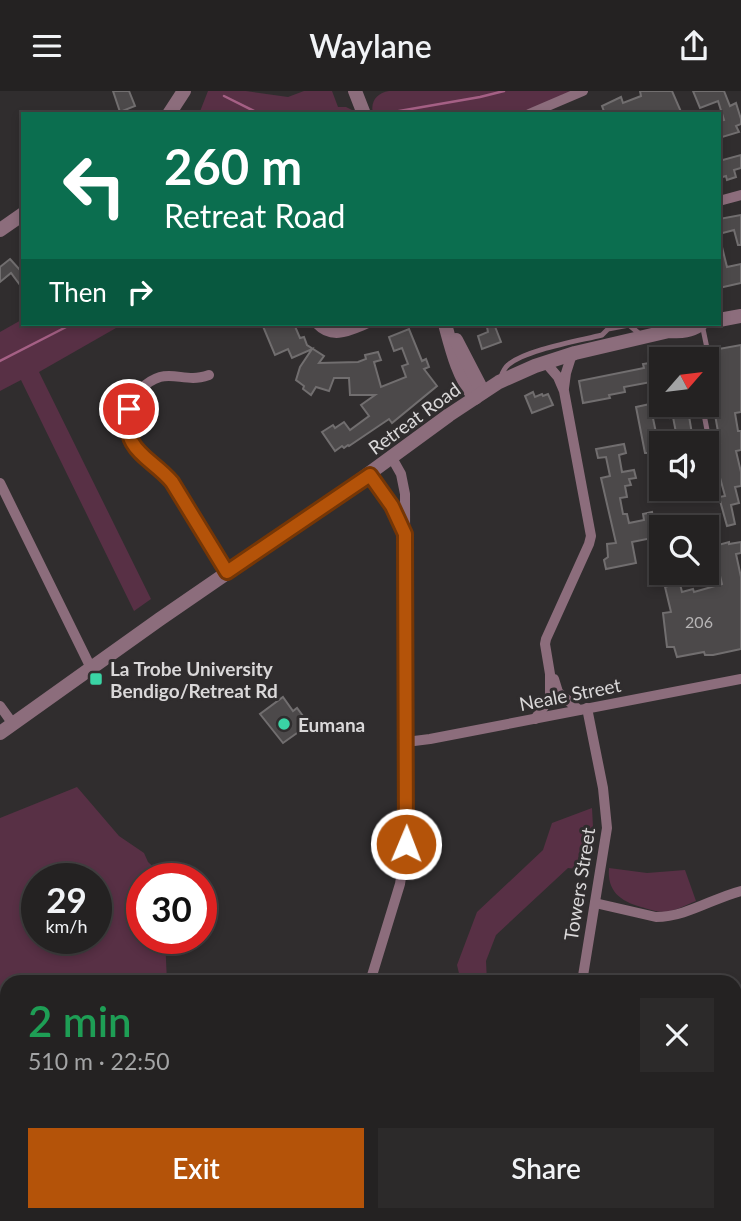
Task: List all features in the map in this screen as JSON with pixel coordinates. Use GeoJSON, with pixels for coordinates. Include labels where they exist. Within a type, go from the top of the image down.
{"type":"FeatureCollection","features":[{"type":"Feature","properties":{"kind":"street"},"geometry":{"type":"LineString","coordinates":[[534,112],[583,91]]}},
{"type":"Feature","properties":{"kind":"street"},"geometry":{"type":"LineString","coordinates":[[170,112],[182,92]]}},
{"type":"Feature","properties":{"kind":"street"},"geometry":{"type":"LineString","coordinates":[[359,92],[364,112]]}},
{"type":"Feature","properties":{"kind":"street"},"geometry":{"type":"LineString","coordinates":[[721,200],[741,195]]}},
{"type":"Feature","properties":{"kind":"street"},"geometry":{"type":"LineString","coordinates":[[0,230],[21,215]]}},
{"type":"Feature","properties":{"kind":"street"},"geometry":{"type":"LineString","coordinates":[[721,320],[741,316]]}},
{"type":"Feature","properties":{"kind":"street"},"geometry":{"type":"LineString","coordinates":[[319,326],[336,334],[361,326]]}},
{"type":"Feature","properties":{"kind":"street"},"geometry":{"type":"LineString","coordinates":[[448,326],[479,395]]}},
{"type":"Feature","properties":{"kind":"street","name":"Retreat Road"},"geometry":{"type":"LineString","coordinates":[[0,733],[499,382],[545,362],[572,354],[676,327],[681,332],[699,326]]}},
{"type":"Feature","properties":{"kind":"street"},"geometry":{"type":"LineString","coordinates":[[564,391],[572,354]]}},
{"type":"Feature","properties":{"kind":"street"},"geometry":{"type":"LineString","coordinates":[[535,719],[550,697],[546,639],[592,536],[564,391],[558,377],[545,362]]}},
{"type":"Feature","properties":{"kind":"street"},"geometry":{"type":"LineString","coordinates":[[209,375],[192,378],[169,376],[149,382],[135,395],[129,409],[127,425],[135,449],[172,482],[227,572]]}},
{"type":"Feature","properties":{"kind":"street"},"geometry":{"type":"LineString","coordinates":[[372,975],[394,907],[404,864],[407,824],[404,483],[392,458]]}},
{"type":"Feature","properties":{"kind":"street"},"geometry":{"type":"LineString","coordinates":[[370,475],[392,506],[405,534]]}},
{"type":"Feature","properties":{"kind":"street"},"geometry":{"type":"LineString","coordinates":[[0,483],[92,668]]}},
{"type":"Feature","properties":{"kind":"street"},"geometry":{"type":"LineString","coordinates":[[550,674],[558,692],[583,709]]}},
{"type":"Feature","properties":{"kind":"street","name":"Neale Street"},"geometry":{"type":"LineString","coordinates":[[406,742],[741,679]]}},
{"type":"Feature","properties":{"kind":"street"},"geometry":{"type":"LineString","coordinates":[[0,706],[13,724]]}},
{"type":"Feature","properties":{"kind":"street","name":"Towers Street"},"geometry":{"type":"LineString","coordinates":[[583,709],[600,769],[607,817],[607,839],[583,975]]}},
{"type":"Feature","properties":{"kind":"street"},"geometry":{"type":"LineString","coordinates":[[595,904],[664,917],[741,891]]}},
{"type":"Feature","properties":{"kind":"lane"},"geometry":{"type":"LineString","coordinates":[[499,382],[507,365],[521,358],[602,335],[608,329],[624,326]]}},
{"type":"Feature","properties":{"kind":"lane"},"geometry":{"type":"LineString","coordinates":[[630,326],[643,337]]}},
{"type":"Feature","properties":{"kind":"lane"},"geometry":{"type":"LineString","coordinates":[[702,326],[706,347]]}},
{"type":"Feature","properties":{"kind":"lane"},"geometry":{"type":"LineString","coordinates":[[704,417],[707,430]]}},
{"type":"Feature","properties":{"kind":"shaded area"},"geometry":{"type":"Polygon","coordinates":[[[208,91],[246,91],[288,97],[304,91],[332,91],[338,107],[346,107],[354,112],[200,112],[208,91]]]}},
{"type":"Feature","properties":{"kind":"shaded area"},"geometry":{"type":"Polygon","coordinates":[[[389,91],[572,91],[523,112],[373,112],[375,98],[389,91]]]}},
{"type":"Feature","properties":{"kind":"shaded area"},"geometry":{"type":"Polygon","coordinates":[[[21,320],[21,326],[120,326],[39,372],[151,599],[134,611],[21,380],[0,391],[0,332],[21,320]]]}},
{"type":"Feature","properties":{"kind":"shaded area"},"geometry":{"type":"Polygon","coordinates":[[[77,787],[119,836],[144,853],[149,863],[126,863],[126,954],[166,954],[167,975],[0,975],[0,818],[77,787]]]}},
{"type":"Feature","properties":{"kind":"shaded area"},"geometry":{"type":"Polygon","coordinates":[[[592,808],[593,827],[586,870],[568,868],[496,935],[486,961],[487,975],[459,975],[457,965],[477,912],[543,850],[552,823],[592,808]]]}},
{"type":"Feature","properties":{"kind":"shaded area"},"geometry":{"type":"Polygon","coordinates":[[[609,868],[647,873],[685,870],[696,901],[664,912],[634,905],[616,894],[610,883],[609,868]]]}},
{"type":"Feature","properties":{"kind":"building"},"geometry":{"type":"Polygon","coordinates":[[[113,91],[129,91],[135,106],[120,112],[113,91]]]}},
{"type":"Feature","properties":{"kind":"building"},"geometry":{"type":"Polygon","coordinates":[[[640,91],[672,91],[681,112],[604,112],[602,106],[621,97],[623,103],[641,96],[640,91]]]}},
{"type":"Feature","properties":{"kind":"building"},"geometry":{"type":"Polygon","coordinates":[[[693,91],[724,91],[730,106],[736,103],[741,119],[741,124],[736,126],[739,132],[721,137],[721,121],[724,120],[718,101],[700,108],[693,91]]]}},
{"type":"Feature","properties":{"kind":"building"},"geometry":{"type":"Polygon","coordinates":[[[741,155],[741,168],[734,170],[736,177],[727,180],[726,176],[721,177],[721,160],[741,155]]]}},
{"type":"Feature","properties":{"kind":"building"},"geometry":{"type":"Polygon","coordinates":[[[741,215],[741,245],[738,245],[734,230],[721,233],[721,219],[741,215]]]}},
{"type":"Feature","properties":{"kind":"building"},"geometry":{"type":"Polygon","coordinates":[[[721,247],[727,267],[741,264],[741,283],[721,288],[721,247]]]}},
{"type":"Feature","properties":{"kind":"building"},"geometry":{"type":"Polygon","coordinates":[[[10,259],[19,269],[21,268],[21,286],[11,273],[0,282],[0,267],[10,259]]]}},
{"type":"Feature","properties":{"kind":"building"},"geometry":{"type":"Polygon","coordinates":[[[263,326],[295,326],[300,338],[304,337],[307,345],[324,356],[319,363],[358,362],[366,359],[365,355],[378,352],[381,360],[374,362],[381,387],[406,377],[402,366],[408,364],[402,348],[394,351],[389,337],[409,329],[422,361],[426,359],[429,367],[424,369],[437,386],[392,423],[389,419],[349,446],[342,446],[335,451],[322,432],[344,422],[350,430],[369,416],[361,405],[375,395],[350,395],[349,378],[334,378],[329,391],[316,387],[311,395],[296,380],[300,367],[312,349],[292,358],[288,349],[275,355],[263,326]]]}},
{"type":"Feature","properties":{"kind":"building"},"geometry":{"type":"Polygon","coordinates":[[[495,326],[501,342],[482,349],[478,336],[488,332],[487,327],[495,326]]]}},
{"type":"Feature","properties":{"kind":"building"},"geometry":{"type":"Polygon","coordinates":[[[741,345],[741,412],[735,413],[738,431],[741,431],[741,450],[736,451],[741,486],[735,487],[739,503],[731,505],[735,524],[727,526],[719,497],[725,496],[719,474],[720,443],[715,417],[719,417],[719,349],[741,345]]]}},
{"type":"Feature","properties":{"kind":"building"},"geometry":{"type":"Polygon","coordinates":[[[649,363],[649,382],[624,387],[625,392],[609,395],[610,398],[583,403],[579,381],[644,368],[643,364],[649,363]]]}},
{"type":"Feature","properties":{"kind":"building"},"geometry":{"type":"Polygon","coordinates":[[[533,392],[535,397],[548,394],[553,405],[532,413],[525,396],[533,392]]]}},
{"type":"Feature","properties":{"kind":"building"},"geometry":{"type":"Polygon","coordinates":[[[649,404],[649,417],[653,417],[656,431],[649,431],[649,458],[648,453],[645,453],[636,407],[649,404]]]}},
{"type":"Feature","properties":{"kind":"building"},"geometry":{"type":"Polygon","coordinates":[[[673,417],[689,417],[692,431],[676,431],[673,417]]]}},
{"type":"Feature","properties":{"kind":"building"},"geometry":{"type":"Polygon","coordinates":[[[624,444],[626,453],[619,455],[622,472],[634,470],[636,478],[629,479],[631,485],[625,486],[627,497],[620,498],[623,514],[627,514],[629,523],[644,520],[643,514],[652,512],[653,515],[649,515],[649,539],[632,542],[636,563],[606,569],[604,560],[608,557],[607,544],[616,543],[601,478],[610,476],[606,457],[598,458],[596,449],[624,444]]]}},
{"type":"Feature","properties":{"kind":"building"},"geometry":{"type":"Polygon","coordinates":[[[741,542],[741,553],[736,554],[741,577],[741,649],[713,655],[705,655],[704,652],[677,657],[674,647],[667,647],[663,613],[671,612],[665,587],[680,585],[682,592],[693,589],[694,592],[722,584],[719,545],[741,542]]]}},
{"type":"Feature","properties":{"kind":"building","name":"Eumana"},"geometry":{"type":"Polygon","coordinates":[[[283,697],[293,711],[297,708],[303,716],[298,720],[304,728],[283,743],[260,714],[283,697]]]}},
{"type":"Feature","properties":{"kind":"waterway"},"geometry":{"type":"LineString","coordinates":[[394,112],[504,91]]}},
{"type":"Feature","properties":{"kind":"waterway"},"geometry":{"type":"LineString","coordinates":[[224,96],[256,112]]}},
{"type":"Feature","properties":{"kind":"waterway"},"geometry":{"type":"LineString","coordinates":[[0,361],[68,326]]}},
{"type":"Feature","properties":{"kind":"place","name":"La Trobe University Bendigo/Retreat Rd"},"geometry":{"type":"Point","coordinates":[96,679]}},
{"type":"Feature","properties":{"kind":"place","name":"Eumana"},"geometry":{"type":"Point","coordinates":[284,724]}},
{"type":"Feature","properties":{"kind":"route"},"geometry":{"type":"LineString","coordinates":[[129,409],[128,432],[135,449],[172,482],[227,572],[370,475],[392,506],[405,534],[406,844]]}}]}
